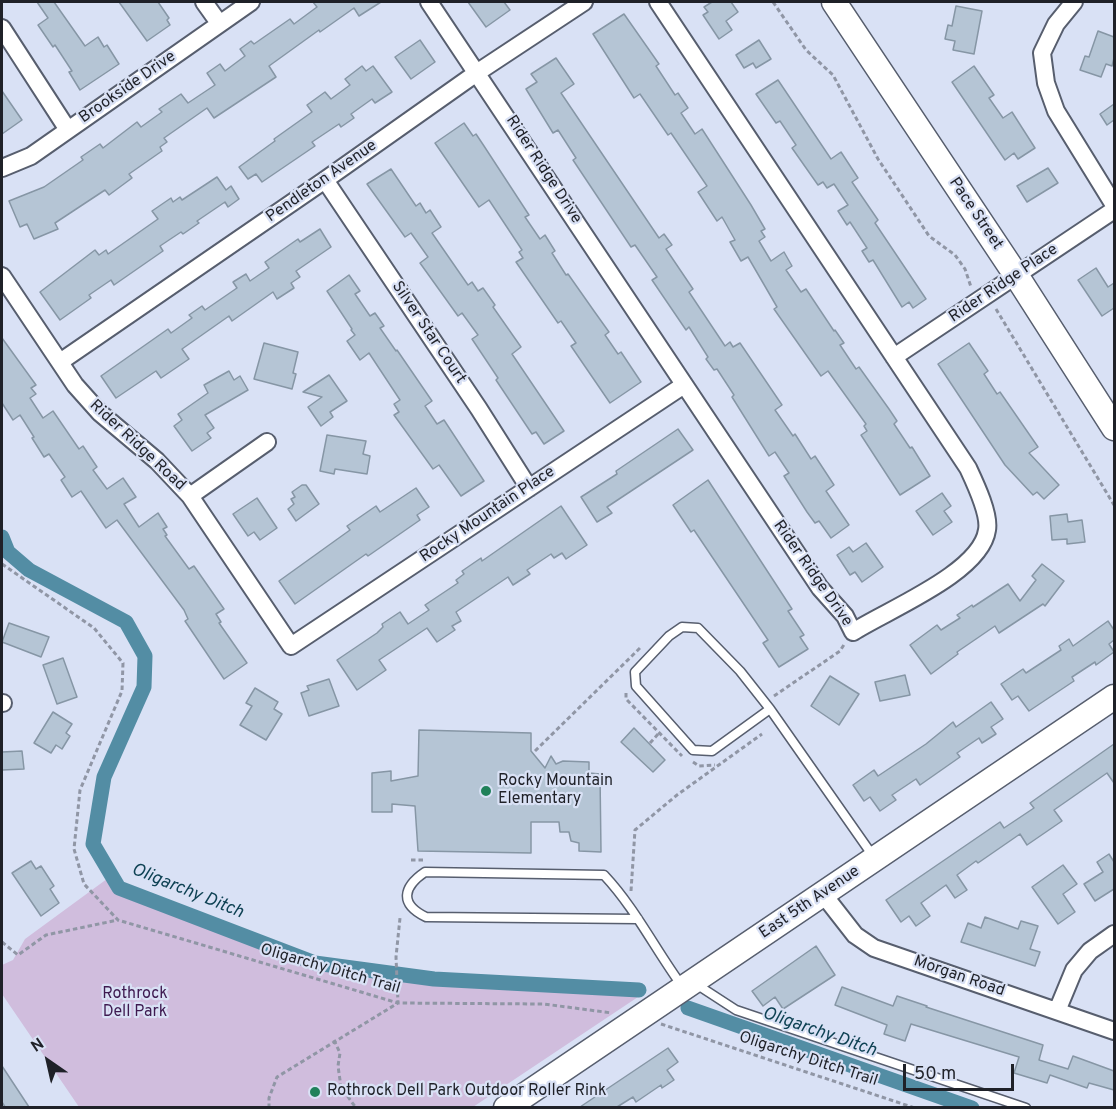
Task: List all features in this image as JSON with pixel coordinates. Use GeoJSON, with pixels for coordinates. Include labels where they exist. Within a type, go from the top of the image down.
{"type":"FeatureCollection","features":[{"type":"Feature","properties":{"kind":"street"},"geometry":{"type":"LineString","coordinates":[[204,2],[219,23]]}},
{"type":"Feature","properties":{"kind":"street","name":"Brookside Drive"},"geometry":{"type":"LineString","coordinates":[[2,168],[31,156],[250,2]]}},
{"type":"Feature","properties":{"kind":"street","name":"Rider Ridge Drive"},"geometry":{"type":"LineString","coordinates":[[429,2],[478,72],[684,386],[820,588],[845,616],[853,632],[912,600],[962,567],[979,548],[987,530],[981,498],[968,468],[658,2]]}},
{"type":"Feature","properties":{"kind":"street","name":"Pendleton Avenue"},"geometry":{"type":"LineString","coordinates":[[60,362],[478,72],[584,2]]}},
{"type":"Feature","properties":{"kind":"street","name":"Pace Street"},"geometry":{"type":"LineString","coordinates":[[834,2],[1016,275],[1114,428]]}},
{"type":"Feature","properties":{"kind":"street"},"geometry":{"type":"LineString","coordinates":[[1074,2],[1056,24],[1042,53],[1046,83],[1056,111],[1114,205]]}},
{"type":"Feature","properties":{"kind":"street"},"geometry":{"type":"LineString","coordinates":[[2,28],[68,130]]}},
{"type":"Feature","properties":{"kind":"street","name":"Silver Star Court"},"geometry":{"type":"LineString","coordinates":[[325,180],[479,409],[529,488]]}},
{"type":"Feature","properties":{"kind":"street","name":"Rider Ridge Place"},"geometry":{"type":"LineString","coordinates":[[894,357],[1114,210]]}},
{"type":"Feature","properties":{"kind":"street","name":"Rider Ridge Road"},"geometry":{"type":"LineString","coordinates":[[2,276],[75,385],[99,413],[157,461],[190,496],[291,646]]}},
{"type":"Feature","properties":{"kind":"street","name":"Rocky Mountain Place"},"geometry":{"type":"LineString","coordinates":[[291,646],[684,386]]}},
{"type":"Feature","properties":{"kind":"street"},"geometry":{"type":"LineString","coordinates":[[190,496],[267,442]]}},
{"type":"Feature","properties":{"kind":"street","name":"East 5th Avenue"},"geometry":{"type":"LineString","coordinates":[[506,1107],[1114,697]]}},
{"type":"Feature","properties":{"kind":"street","name":"Morgan Road"},"geometry":{"type":"LineString","coordinates":[[823,894],[855,935],[874,948],[1114,1031]]}},
{"type":"Feature","properties":{"kind":"street"},"geometry":{"type":"LineString","coordinates":[[1057,1011],[1074,970],[1090,951],[1114,934]]}},
{"type":"Feature","properties":{"kind":"lane"},"geometry":{"type":"LineString","coordinates":[[767,705],[712,751],[693,750],[636,686],[636,672],[669,636],[682,627],[699,628],[740,671],[767,705],[875,859]]}},
{"type":"Feature","properties":{"kind":"lane"},"geometry":{"type":"LineString","coordinates":[[638,919],[426,917],[416,912],[408,901],[406,891],[413,880],[425,872],[604,875],[621,893],[689,985],[736,1010],[1026,1107]]}},
{"type":"Feature","properties":{"kind":"path"},"geometry":{"type":"LineString","coordinates":[[773,2],[806,50],[833,75],[878,159],[929,236],[955,255],[965,269],[971,287]]}},
{"type":"Feature","properties":{"kind":"path"},"geometry":{"type":"LineString","coordinates":[[996,309],[1114,505]]}},
{"type":"Feature","properties":{"kind":"path","name":"Oligarchy Ditch Trail"},"geometry":{"type":"LineString","coordinates":[[2,564],[94,628],[123,663],[122,691],[80,790],[74,849],[84,885],[118,920],[398,1003],[544,1004],[615,1013]]}},
{"type":"Feature","properties":{"kind":"path"},"geometry":{"type":"LineString","coordinates":[[767,705],[840,651],[853,632]]}},
{"type":"Feature","properties":{"kind":"path"},"geometry":{"type":"LineString","coordinates":[[535,751],[648,640]]}},
{"type":"Feature","properties":{"kind":"path"},"geometry":{"type":"LineString","coordinates":[[650,743],[659,733]]}},
{"type":"Feature","properties":{"kind":"path"},"geometry":{"type":"LineString","coordinates":[[631,895],[635,830],[693,783],[762,734]]}},
{"type":"Feature","properties":{"kind":"path"},"geometry":{"type":"LineString","coordinates":[[269,1107],[269,1098],[277,1077],[334,1040],[398,1003],[396,957],[400,918]]}},
{"type":"Feature","properties":{"kind":"path"},"geometry":{"type":"LineString","coordinates":[[2,942],[18,955],[46,935],[118,920]]}},
{"type":"Feature","properties":{"kind":"path","name":"Oligarchy Ditch Trail"},"geometry":{"type":"LineString","coordinates":[[665,1017],[657,1023],[915,1107]]}},
{"type":"Feature","properties":{"kind":"path"},"geometry":{"type":"LineString","coordinates":[[334,1040],[340,1053],[338,1066],[341,1087],[356,1107]]}},
{"type":"Feature","properties":{"kind":"green space","name":"Rothrock Dell Park"},"geometry":{"type":"Polygon","coordinates":[[[111,876],[119,888],[315,963],[434,979],[644,993],[473,1107],[79,1107],[2,994],[2,965],[13,960],[25,939],[111,876]]]}},
{"type":"Feature","properties":{"kind":"building"},"geometry":{"type":"Polygon","coordinates":[[[37,2],[54,2],[85,46],[98,37],[104,47],[107,45],[119,64],[80,90],[69,72],[72,71],[38,25],[48,18],[37,2]]]}},
{"type":"Feature","properties":{"kind":"building"},"geometry":{"type":"Polygon","coordinates":[[[119,2],[158,2],[169,18],[167,20],[170,25],[147,41],[119,2]]]}},
{"type":"Feature","properties":{"kind":"building"},"geometry":{"type":"Polygon","coordinates":[[[313,2],[381,2],[359,16],[354,8],[320,32],[319,30],[269,66],[276,77],[214,118],[207,108],[164,138],[167,142],[160,147],[162,151],[129,174],[132,178],[109,195],[105,190],[55,223],[58,229],[34,239],[27,224],[20,227],[9,201],[44,187],[83,160],[81,157],[100,144],[103,148],[137,122],[141,127],[162,112],[159,109],[181,94],[188,103],[215,85],[207,73],[220,64],[225,71],[245,56],[240,49],[251,41],[254,44],[290,19],[294,24],[317,7],[313,2]]]}},
{"type":"Feature","properties":{"kind":"building"},"geometry":{"type":"Polygon","coordinates":[[[468,2],[504,2],[510,10],[486,27],[468,2]]]}},
{"type":"Feature","properties":{"kind":"building"},"geometry":{"type":"Polygon","coordinates":[[[712,2],[731,2],[738,12],[726,21],[732,30],[719,39],[703,15],[708,12],[704,7],[712,2]]]}},
{"type":"Feature","properties":{"kind":"building"},"geometry":{"type":"Polygon","coordinates":[[[956,6],[982,11],[974,54],[953,50],[955,41],[945,39],[948,25],[952,26],[956,6]]]}},
{"type":"Feature","properties":{"kind":"building"},"geometry":{"type":"Polygon","coordinates":[[[624,14],[659,64],[656,66],[675,95],[678,93],[688,108],[681,113],[695,134],[702,129],[751,205],[765,229],[761,231],[765,237],[759,241],[771,261],[784,252],[792,266],[786,270],[801,292],[806,289],[835,330],[844,343],[840,345],[856,369],[859,367],[889,409],[897,421],[894,424],[930,476],[900,495],[861,435],[867,431],[864,426],[866,424],[828,371],[821,376],[774,309],[777,307],[748,257],[741,261],[730,242],[735,240],[722,217],[717,221],[698,192],[707,186],[671,133],[668,135],[640,94],[634,98],[593,34],[624,14]]]}},
{"type":"Feature","properties":{"kind":"building"},"geometry":{"type":"Polygon","coordinates":[[[1098,31],[1114,37],[1112,66],[1106,64],[1101,77],[1080,70],[1085,56],[1089,57],[1098,31]]]}},
{"type":"Feature","properties":{"kind":"building"},"geometry":{"type":"Polygon","coordinates":[[[420,40],[435,62],[411,79],[395,57],[420,40]]]}},
{"type":"Feature","properties":{"kind":"building"},"geometry":{"type":"Polygon","coordinates":[[[759,40],[771,59],[756,68],[753,63],[744,68],[736,55],[759,40]]]}},
{"type":"Feature","properties":{"kind":"building"},"geometry":{"type":"Polygon","coordinates":[[[556,58],[574,84],[561,93],[659,238],[664,234],[672,245],[666,249],[693,289],[689,292],[725,346],[730,342],[733,347],[740,343],[782,405],[775,410],[793,436],[795,434],[811,459],[815,456],[834,485],[826,491],[849,525],[831,538],[819,521],[815,523],[807,512],[784,476],[789,473],[775,452],[769,456],[717,369],[714,370],[689,327],[686,330],[652,280],[657,277],[635,245],[631,247],[573,160],[576,158],[558,130],[553,133],[526,89],[537,82],[531,74],[556,58]]]}},
{"type":"Feature","properties":{"kind":"building"},"geometry":{"type":"Polygon","coordinates":[[[362,66],[366,71],[373,66],[392,92],[375,103],[372,99],[351,114],[354,118],[341,127],[339,124],[312,142],[315,146],[262,182],[256,174],[248,179],[239,167],[312,112],[307,105],[325,92],[331,99],[350,85],[345,79],[362,66]]]}},
{"type":"Feature","properties":{"kind":"building"},"geometry":{"type":"Polygon","coordinates":[[[974,66],[994,95],[989,98],[1003,118],[1012,112],[1035,148],[1018,159],[1014,153],[1005,160],[952,82],[974,66]]]}},
{"type":"Feature","properties":{"kind":"building"},"geometry":{"type":"Polygon","coordinates":[[[778,80],[831,159],[841,152],[858,178],[852,182],[878,220],[875,223],[926,299],[913,308],[909,302],[902,307],[873,260],[869,262],[862,251],[867,248],[850,222],[847,225],[838,211],[848,205],[834,184],[827,188],[823,182],[818,185],[792,148],[796,145],[780,121],[776,123],[756,94],[778,80]]]}},
{"type":"Feature","properties":{"kind":"building"},"geometry":{"type":"Polygon","coordinates":[[[2,91],[22,120],[2,134],[2,91]]]}},
{"type":"Feature","properties":{"kind":"building"},"geometry":{"type":"Polygon","coordinates":[[[1114,104],[1114,120],[1107,125],[1100,114],[1114,104]]]}},
{"type":"Feature","properties":{"kind":"building"},"geometry":{"type":"Polygon","coordinates":[[[464,123],[473,136],[476,134],[529,215],[525,217],[540,239],[545,235],[555,251],[552,253],[566,275],[568,274],[609,332],[605,335],[618,354],[621,352],[641,382],[610,403],[571,346],[576,343],[561,321],[558,323],[516,262],[523,258],[519,252],[522,250],[489,200],[479,207],[435,143],[464,123]]]}},
{"type":"Feature","properties":{"kind":"building"},"geometry":{"type":"Polygon","coordinates":[[[1048,168],[1058,183],[1027,202],[1017,186],[1048,168]]]}},
{"type":"Feature","properties":{"kind":"building"},"geometry":{"type":"Polygon","coordinates":[[[391,169],[416,206],[420,203],[426,213],[430,210],[441,227],[432,233],[468,285],[472,282],[478,291],[483,288],[495,305],[493,307],[521,347],[512,354],[564,431],[544,444],[536,432],[532,434],[496,380],[498,378],[472,339],[478,335],[462,313],[458,316],[420,263],[428,257],[411,233],[405,237],[367,184],[391,169]]]}},
{"type":"Feature","properties":{"kind":"building"},"geometry":{"type":"Polygon","coordinates":[[[217,177],[226,190],[231,186],[239,199],[228,207],[225,202],[197,221],[199,223],[183,234],[181,232],[160,246],[163,251],[114,285],[111,280],[89,295],[91,298],[60,320],[40,292],[95,250],[99,255],[106,250],[108,254],[158,219],[152,211],[171,198],[173,202],[180,197],[182,200],[217,177]]]}},
{"type":"Feature","properties":{"kind":"building"},"geometry":{"type":"Polygon","coordinates":[[[320,229],[331,247],[296,271],[300,277],[291,283],[294,288],[277,299],[273,292],[232,321],[229,316],[182,349],[189,359],[161,378],[156,371],[116,398],[101,376],[168,329],[171,333],[192,318],[189,315],[202,306],[205,310],[237,288],[233,282],[246,274],[250,281],[269,268],[265,262],[298,239],[300,242],[320,229]]]}},
{"type":"Feature","properties":{"kind":"building"},"geometry":{"type":"Polygon","coordinates":[[[1096,268],[1108,287],[1114,283],[1114,308],[1102,316],[1078,280],[1096,268]]]}},
{"type":"Feature","properties":{"kind":"building"},"geometry":{"type":"Polygon","coordinates":[[[349,275],[360,291],[355,294],[370,316],[375,313],[384,326],[380,328],[432,401],[425,406],[437,424],[444,420],[484,481],[461,496],[439,465],[433,469],[394,415],[399,412],[394,404],[400,400],[369,353],[360,360],[347,341],[355,335],[327,291],[349,275]]]}},
{"type":"Feature","properties":{"kind":"building"},"geometry":{"type":"Polygon","coordinates":[[[2,338],[36,385],[31,388],[36,394],[30,398],[43,418],[53,411],[79,449],[83,446],[97,467],[93,470],[107,489],[123,478],[136,497],[124,504],[139,527],[158,513],[167,527],[163,529],[167,535],[165,536],[189,569],[194,566],[224,609],[216,614],[221,622],[219,623],[247,663],[224,679],[185,621],[188,619],[184,610],[117,520],[106,528],[81,491],[72,497],[61,480],[65,477],[49,454],[44,457],[20,415],[13,420],[2,403],[2,338]]]}},
{"type":"Feature","properties":{"kind":"building"},"geometry":{"type":"Polygon","coordinates":[[[264,343],[298,352],[292,389],[254,379],[264,343]]]}},
{"type":"Feature","properties":{"kind":"building"},"geometry":{"type":"Polygon","coordinates":[[[969,343],[988,371],[984,374],[997,394],[1000,392],[1038,447],[1029,453],[1059,485],[1044,499],[1037,492],[1033,495],[1005,465],[938,364],[969,343]]]}},
{"type":"Feature","properties":{"kind":"building"},"geometry":{"type":"Polygon","coordinates":[[[229,371],[234,380],[240,376],[248,390],[205,415],[214,428],[207,433],[211,438],[192,451],[174,426],[182,420],[178,414],[208,393],[204,385],[229,371]]]}},
{"type":"Feature","properties":{"kind":"building"},"geometry":{"type":"Polygon","coordinates":[[[329,375],[347,401],[330,412],[333,417],[321,426],[308,407],[322,397],[303,392],[329,375]]]}},
{"type":"Feature","properties":{"kind":"building"},"geometry":{"type":"Polygon","coordinates":[[[678,429],[693,450],[607,507],[612,513],[597,522],[581,497],[617,474],[616,471],[678,429]]]}},
{"type":"Feature","properties":{"kind":"building"},"geometry":{"type":"Polygon","coordinates":[[[327,435],[366,441],[363,454],[370,456],[367,474],[335,469],[334,474],[320,471],[327,435]]]}},
{"type":"Feature","properties":{"kind":"building"},"geometry":{"type":"Polygon","coordinates":[[[708,480],[792,609],[788,611],[804,635],[800,637],[808,649],[779,667],[763,643],[768,640],[694,530],[691,532],[673,505],[708,480]]]}},
{"type":"Feature","properties":{"kind":"building"},"geometry":{"type":"Polygon","coordinates":[[[306,485],[319,504],[296,521],[288,509],[294,504],[291,499],[295,497],[292,492],[306,485]]]}},
{"type":"Feature","properties":{"kind":"building"},"geometry":{"type":"Polygon","coordinates":[[[416,488],[429,507],[417,515],[420,520],[368,556],[366,554],[295,604],[279,581],[350,530],[347,526],[376,506],[380,512],[416,488]]]}},
{"type":"Feature","properties":{"kind":"building"},"geometry":{"type":"Polygon","coordinates":[[[942,493],[951,506],[944,511],[952,522],[933,535],[916,511],[942,493]]]}},
{"type":"Feature","properties":{"kind":"building"},"geometry":{"type":"Polygon","coordinates":[[[257,498],[277,528],[260,540],[254,532],[248,536],[233,514],[257,498]]]}},
{"type":"Feature","properties":{"kind":"building"},"geometry":{"type":"Polygon","coordinates":[[[561,506],[587,545],[566,559],[562,553],[554,558],[551,554],[527,570],[530,574],[513,585],[508,577],[456,612],[461,621],[452,626],[455,630],[437,642],[427,628],[379,660],[386,670],[357,690],[337,660],[377,633],[383,627],[382,624],[400,612],[408,624],[429,610],[425,605],[458,583],[456,580],[464,574],[462,571],[481,558],[482,561],[561,506]]]}},
{"type":"Feature","properties":{"kind":"building"},"geometry":{"type":"Polygon","coordinates":[[[1067,514],[1068,522],[1082,520],[1085,542],[1067,544],[1067,539],[1052,540],[1050,516],[1067,514]]]}},
{"type":"Feature","properties":{"kind":"building"},"geometry":{"type":"Polygon","coordinates":[[[866,543],[883,567],[862,582],[855,572],[850,575],[837,555],[849,547],[853,552],[866,543]]]}},
{"type":"Feature","properties":{"kind":"building"},"geometry":{"type":"Polygon","coordinates":[[[1042,564],[1064,581],[1045,606],[1043,604],[999,633],[995,626],[957,652],[958,654],[931,674],[910,645],[937,625],[941,630],[960,618],[957,615],[1008,584],[1020,601],[1036,580],[1032,576],[1042,564]]]}},
{"type":"Feature","properties":{"kind":"building"},"geometry":{"type":"Polygon","coordinates":[[[1108,621],[1114,630],[1114,640],[1109,644],[1114,652],[1096,665],[1095,662],[1072,677],[1074,681],[1029,711],[1018,696],[1012,700],[1001,684],[1023,669],[1026,673],[1061,650],[1059,646],[1069,639],[1073,646],[1108,621]]]}},
{"type":"Feature","properties":{"kind":"building"},"geometry":{"type":"Polygon","coordinates":[[[9,623],[49,637],[41,657],[2,642],[9,623]]]}},
{"type":"Feature","properties":{"kind":"building"},"geometry":{"type":"Polygon","coordinates":[[[63,658],[77,697],[57,704],[43,665],[63,658]]]}},
{"type":"Feature","properties":{"kind":"building"},"geometry":{"type":"Polygon","coordinates":[[[905,675],[910,695],[880,701],[875,682],[905,675]]]}},
{"type":"Feature","properties":{"kind":"building"},"geometry":{"type":"Polygon","coordinates":[[[830,676],[859,694],[839,725],[811,706],[830,676]]]}},
{"type":"Feature","properties":{"kind":"building"},"geometry":{"type":"Polygon","coordinates":[[[329,679],[339,706],[309,716],[301,693],[309,690],[307,686],[329,679]]]}},
{"type":"Feature","properties":{"kind":"building"},"geometry":{"type":"Polygon","coordinates":[[[255,688],[278,702],[274,709],[282,714],[266,740],[240,725],[252,706],[246,703],[255,688]]]}},
{"type":"Feature","properties":{"kind":"building"},"geometry":{"type":"Polygon","coordinates":[[[991,702],[1003,719],[991,727],[996,734],[982,743],[979,738],[957,753],[960,757],[920,785],[916,779],[892,795],[896,800],[880,811],[870,797],[864,801],[853,785],[874,770],[878,776],[926,744],[953,722],[956,727],[991,702]]]}},
{"type":"Feature","properties":{"kind":"building"},"geometry":{"type":"Polygon","coordinates":[[[53,712],[72,724],[66,733],[70,736],[62,749],[56,745],[51,753],[34,743],[53,712]]]}},
{"type":"Feature","properties":{"kind":"building"},"geometry":{"type":"Polygon","coordinates":[[[634,728],[665,760],[653,772],[621,742],[634,728]]]}},
{"type":"Feature","properties":{"kind":"building"},"geometry":{"type":"Polygon","coordinates":[[[419,730],[531,733],[531,751],[545,768],[551,756],[556,764],[563,761],[589,762],[589,773],[600,774],[601,852],[579,851],[579,843],[571,841],[569,832],[560,832],[559,822],[531,822],[531,853],[418,851],[415,806],[392,804],[392,812],[372,812],[372,773],[391,771],[391,781],[418,776],[419,730]]]}},
{"type":"Feature","properties":{"kind":"building"},"geometry":{"type":"Polygon","coordinates":[[[1114,744],[1114,783],[1107,773],[1054,810],[1062,821],[1027,845],[1020,834],[957,875],[967,890],[955,898],[946,885],[921,903],[930,916],[916,926],[909,916],[901,922],[886,900],[1000,822],[1004,828],[1034,808],[1030,803],[1114,744]]]}},
{"type":"Feature","properties":{"kind":"building"},"geometry":{"type":"Polygon","coordinates":[[[22,751],[24,769],[2,770],[2,752],[22,751]]]}},
{"type":"Feature","properties":{"kind":"building"},"geometry":{"type":"Polygon","coordinates":[[[1109,854],[1114,862],[1114,889],[1095,901],[1084,884],[1103,872],[1097,862],[1109,854]]]}},
{"type":"Feature","properties":{"kind":"building"},"geometry":{"type":"Polygon","coordinates":[[[31,861],[36,869],[41,866],[54,886],[50,889],[59,903],[41,916],[12,873],[31,861]]]}},
{"type":"Feature","properties":{"kind":"building"},"geometry":{"type":"Polygon","coordinates":[[[1063,865],[1077,884],[1063,894],[1075,912],[1058,924],[1032,887],[1063,865]]]}},
{"type":"Feature","properties":{"kind":"building"},"geometry":{"type":"Polygon","coordinates":[[[985,917],[1018,929],[1021,921],[1038,926],[1030,949],[1040,952],[1035,966],[961,942],[968,923],[981,928],[985,917]]]}},
{"type":"Feature","properties":{"kind":"building"},"geometry":{"type":"Polygon","coordinates":[[[816,946],[835,975],[783,1009],[775,997],[763,1006],[752,991],[816,946]]]}},
{"type":"Feature","properties":{"kind":"building"},"geometry":{"type":"Polygon","coordinates":[[[842,987],[893,1006],[897,996],[1043,1045],[1039,1060],[1068,1069],[1073,1056],[1114,1071],[1114,1090],[1089,1083],[1087,1088],[1050,1075],[1047,1083],[1014,1073],[1019,1057],[911,1024],[905,1041],[884,1034],[887,1025],[835,1005],[842,987]]]}},
{"type":"Feature","properties":{"kind":"building"},"geometry":{"type":"Polygon","coordinates":[[[668,1048],[678,1062],[667,1070],[674,1080],[662,1088],[661,1085],[636,1102],[633,1097],[617,1107],[580,1107],[668,1048]]]}},
{"type":"Feature","properties":{"kind":"building"},"geometry":{"type":"Polygon","coordinates":[[[2,1066],[29,1107],[5,1107],[2,1102],[2,1066]]]}},
{"type":"Feature","properties":{"kind":"waterway","name":"Oligarchy Ditch"},"geometry":{"type":"LineString","coordinates":[[2,537],[8,552],[29,570],[126,622],[145,656],[144,687],[104,777],[93,844],[119,888],[315,963],[434,979],[639,990]]}},
{"type":"Feature","properties":{"kind":"waterway","name":"Oligarchy Ditch"},"geometry":{"type":"LineString","coordinates":[[688,1008],[972,1108]]}},
{"type":"Feature","properties":{"kind":"place","name":"Rocky Mountain Elementary"},"geometry":{"type":"Point","coordinates":[486,791]}},
{"type":"Feature","properties":{"kind":"place","name":"Rothrock Dell Park Outdoor Roller Rink"},"geometry":{"type":"Point","coordinates":[315,1092]}}]}
